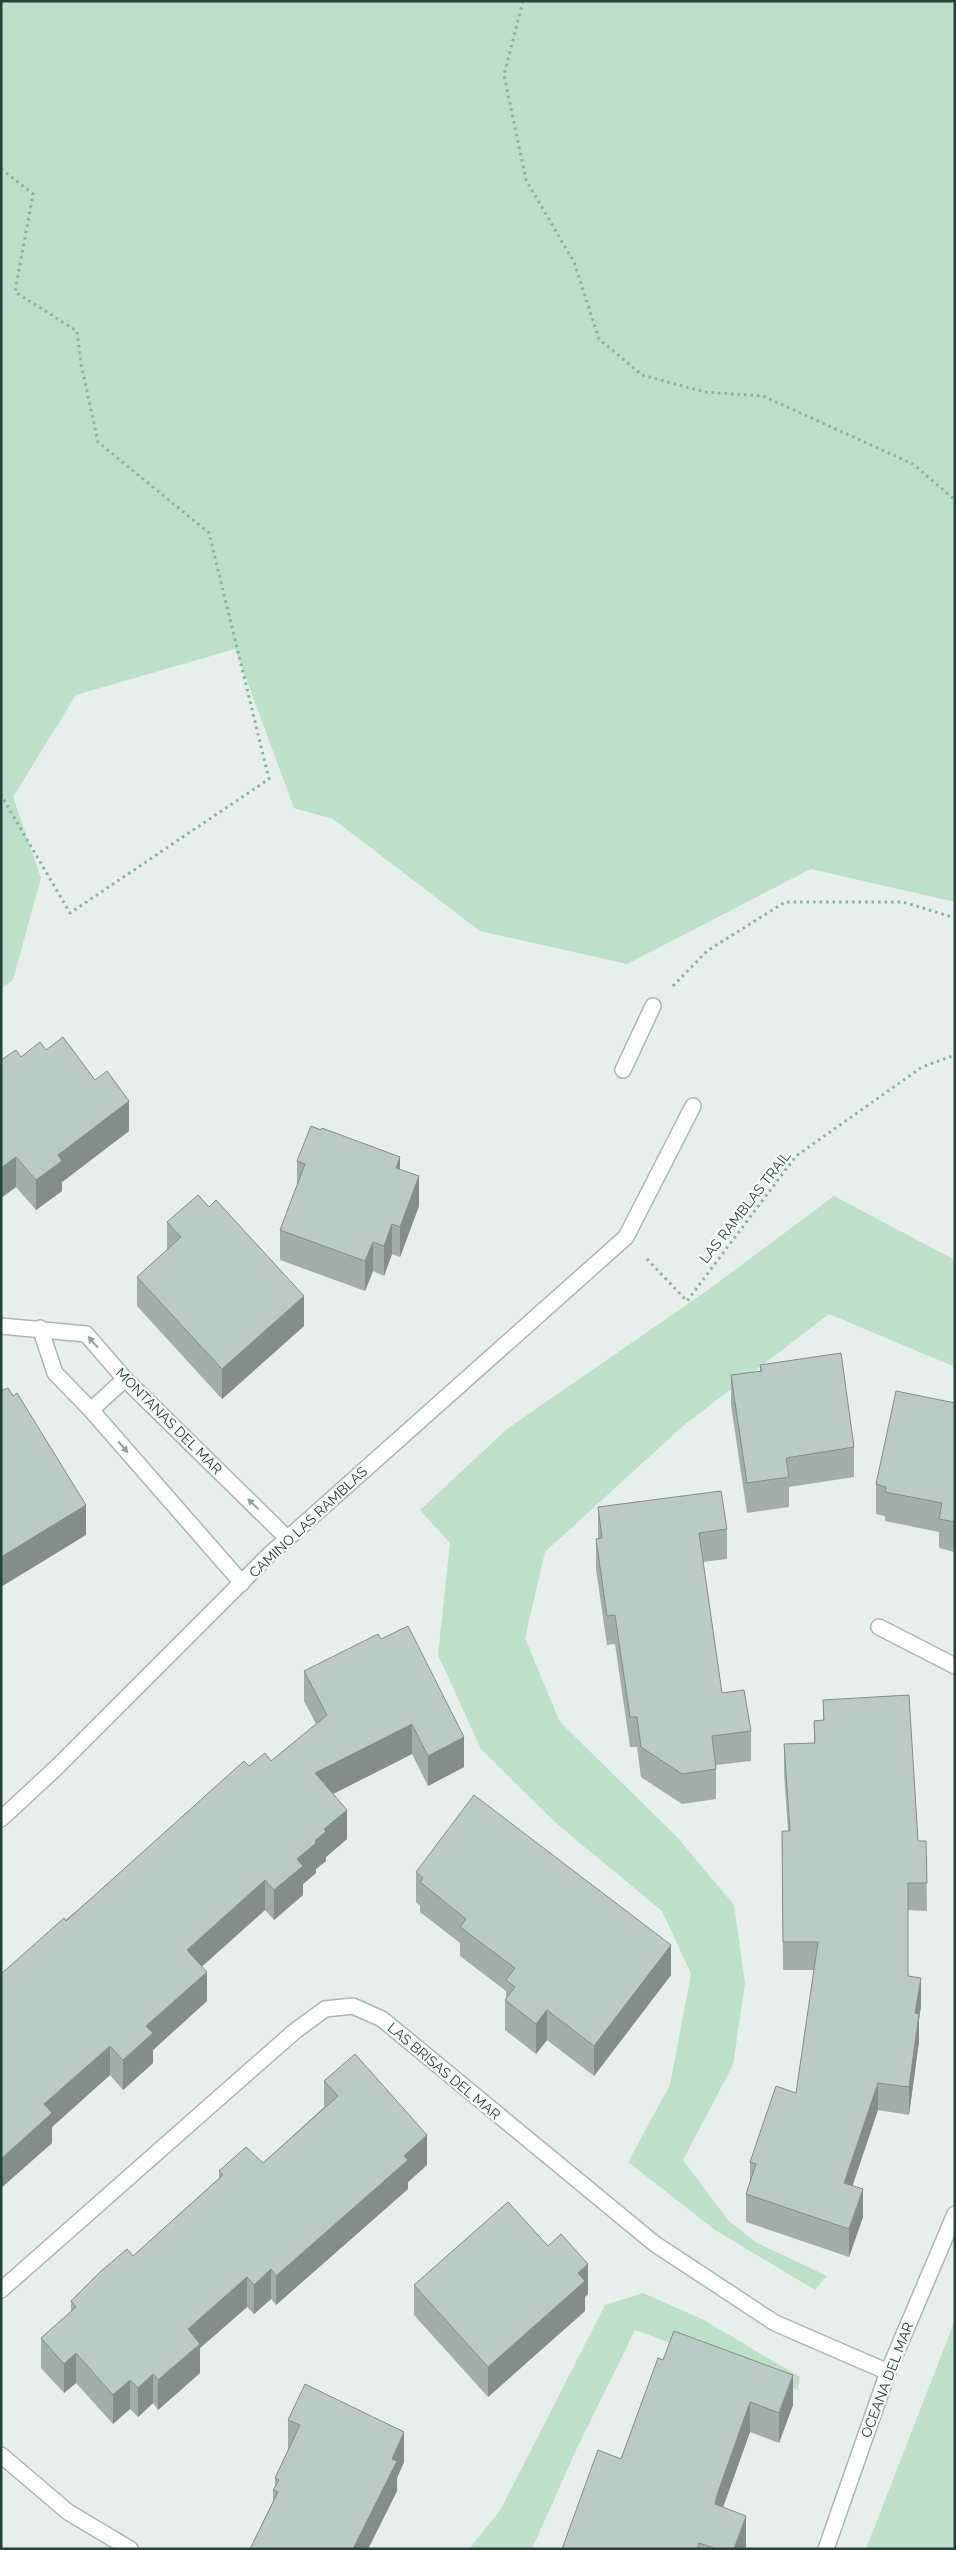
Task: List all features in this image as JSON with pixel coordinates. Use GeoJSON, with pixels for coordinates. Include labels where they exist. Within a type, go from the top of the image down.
{"type":"FeatureCollection","features":[{"type":"Feature","properties":{"kind":"street"},"geometry":{"type":"LineString","coordinates":[[622,1070],[653,1006]]}},
{"type":"Feature","properties":{"kind":"street"},"geometry":{"type":"LineString","coordinates":[[626,1237],[693,1106]]}},
{"type":"Feature","properties":{"kind":"street","name":"CAMINO LAS RAMBLAS"},"geometry":{"type":"LineString","coordinates":[[1,1819],[57,1767],[287,1538],[626,1237]]}},
{"type":"Feature","properties":{"kind":"street","name":"MONTANAS DEL MAR"},"geometry":{"type":"LineString","coordinates":[[1,1326],[40,1328],[86,1334],[125,1379],[287,1538]]}},
{"type":"Feature","properties":{"kind":"street"},"geometry":{"type":"LineString","coordinates":[[40,1328],[55,1372],[91,1410],[242,1583]]}},
{"type":"Feature","properties":{"kind":"street"},"geometry":{"type":"LineString","coordinates":[[91,1410],[125,1379]]}},
{"type":"Feature","properties":{"kind":"street"},"geometry":{"type":"LineString","coordinates":[[879,1628],[955,1666]]}},
{"type":"Feature","properties":{"kind":"street","name":"LAS BRISAS DEL MAR"},"geometry":{"type":"LineString","coordinates":[[1,2290],[295,2031],[325,2009],[353,2006],[382,2019],[655,2244],[774,2323],[888,2372]]}},
{"type":"Feature","properties":{"kind":"street","name":"OCEANA DEL MAR"},"geometry":{"type":"LineString","coordinates":[[826,2549],[888,2372],[955,2214]]}},
{"type":"Feature","properties":{"kind":"street"},"geometry":{"type":"LineString","coordinates":[[1,2455],[68,2512],[130,2549]]}},
{"type":"Feature","properties":{"kind":"path"},"geometry":{"type":"LineString","coordinates":[[523,1],[504,74],[526,180],[574,262],[599,339],[642,375],[705,392],[762,396],[913,464],[955,500]]}},
{"type":"Feature","properties":{"kind":"path"},"geometry":{"type":"LineString","coordinates":[[1,169],[33,194],[16,292],[77,331],[81,364],[98,442],[209,533],[269,779],[70,912],[1,795]]}},
{"type":"Feature","properties":{"kind":"path"},"geometry":{"type":"LineString","coordinates":[[653,1006],[707,952],[785,902],[903,902],[955,918]]}},
{"type":"Feature","properties":{"kind":"path","name":"LAS RAMBLAS TRAIL"},"geometry":{"type":"LineString","coordinates":[[626,1237],[687,1301],[796,1156],[922,1067],[955,1055]]}},
{"type":"Feature","properties":{"kind":"green space"},"geometry":{"type":"Polygon","coordinates":[[[1,1],[955,1],[955,902],[811,869],[627,964],[480,931],[333,819],[294,808],[235,649],[76,695],[13,797],[41,878],[13,980],[1,989],[1,1]]]}},
{"type":"Feature","properties":{"kind":"green space"},"geometry":{"type":"Polygon","coordinates":[[[834,1196],[955,1260],[955,1367],[829,1314],[683,1426],[545,1552],[525,1638],[560,1722],[677,1837],[734,1905],[745,1983],[733,2065],[683,2160],[728,2220],[757,2243],[827,2276],[815,2290],[715,2230],[628,2162],[670,2085],[691,1974],[662,1911],[558,1825],[481,1749],[438,1655],[450,1543],[420,1510],[507,1429],[708,1290],[834,1196]]]}},
{"type":"Feature","properties":{"kind":"green space"},"geometry":{"type":"Polygon","coordinates":[[[643,2293],[704,2320],[800,2377],[798,2390],[635,2330],[577,2448],[532,2549],[469,2549],[501,2509],[605,2305],[643,2293]]]}},
{"type":"Feature","properties":{"kind":"green space"},"geometry":{"type":"Polygon","coordinates":[[[955,2320],[955,2549],[866,2549],[955,2320]]]}},
{"type":"Feature","properties":{"kind":"building"},"geometry":{"type":"Polygon","coordinates":[[[63,1037],[95,1080],[107,1071],[129,1101],[58,1155],[62,1161],[36,1180],[16,1157],[1,1168],[1,1060],[16,1050],[21,1057],[40,1042],[46,1050],[63,1037]]]}},
{"type":"Feature","properties":{"kind":"building"},"geometry":{"type":"Polygon","coordinates":[[[311,1126],[321,1130],[322,1128],[400,1157],[396,1168],[419,1176],[400,1227],[392,1224],[384,1246],[373,1242],[365,1261],[280,1230],[305,1164],[297,1161],[311,1126]]]}},
{"type":"Feature","properties":{"kind":"building"},"geometry":{"type":"Polygon","coordinates":[[[198,1195],[209,1207],[216,1200],[304,1296],[222,1369],[137,1277],[181,1237],[167,1222],[198,1195]]]}},
{"type":"Feature","properties":{"kind":"building"},"geometry":{"type":"Polygon","coordinates":[[[841,1353],[854,1447],[786,1458],[789,1477],[747,1483],[731,1375],[762,1371],[760,1365],[841,1353]]]}},
{"type":"Feature","properties":{"kind":"building"},"geometry":{"type":"Polygon","coordinates":[[[8,1388],[13,1396],[17,1393],[86,1505],[1,1557],[1,1391],[8,1388]]]}},
{"type":"Feature","properties":{"kind":"building"},"geometry":{"type":"Polygon","coordinates":[[[896,1391],[955,1403],[955,1522],[939,1519],[942,1503],[885,1492],[886,1487],[876,1484],[896,1391]]]}},
{"type":"Feature","properties":{"kind":"building"},"geometry":{"type":"Polygon","coordinates":[[[721,1491],[727,1529],[699,1533],[722,1693],[744,1690],[751,1731],[712,1736],[716,1769],[682,1774],[641,1747],[637,1717],[630,1717],[615,1615],[607,1616],[596,1539],[602,1538],[598,1507],[721,1491]]]}},
{"type":"Feature","properties":{"kind":"building"},"geometry":{"type":"Polygon","coordinates":[[[408,1626],[464,1737],[428,1756],[412,1724],[315,1773],[347,1810],[324,1829],[326,1831],[315,1841],[316,1843],[297,1859],[303,1866],[274,1890],[265,1880],[187,1950],[207,1972],[146,2026],[153,2033],[123,2060],[110,2046],[44,2104],[52,2113],[1,2159],[1,1974],[64,1918],[66,1921],[244,1761],[249,1766],[265,1753],[271,1761],[327,1715],[304,1671],[378,1634],[381,1639],[408,1626]]]}},
{"type":"Feature","properties":{"kind":"building"},"geometry":{"type":"Polygon","coordinates":[[[909,1695],[918,1841],[926,1841],[927,1883],[908,1883],[908,1976],[921,1978],[915,2013],[919,2014],[909,2087],[878,2083],[844,2183],[863,2189],[849,2229],[746,2194],[756,2164],[750,2162],[776,2086],[796,2093],[818,1942],[783,1942],[782,1831],[790,1831],[784,1744],[815,1743],[814,1721],[824,1720],[823,1700],[909,1695]]]}},
{"type":"Feature","properties":{"kind":"building"},"geometry":{"type":"Polygon","coordinates":[[[474,1795],[671,1945],[594,2046],[547,2010],[536,2024],[505,2000],[515,1987],[506,1980],[515,1968],[460,1927],[466,1919],[420,1882],[423,1878],[416,1872],[474,1795]]]}},
{"type":"Feature","properties":{"kind":"building"},"geometry":{"type":"Polygon","coordinates":[[[355,2054],[427,2135],[404,2156],[408,2160],[276,2276],[271,2269],[254,2285],[247,2277],[188,2329],[200,2344],[158,2380],[153,2374],[138,2388],[130,2380],[113,2395],[76,2353],[64,2364],[41,2338],[76,2307],[71,2301],[100,2272],[127,2249],[133,2256],[223,2175],[219,2171],[246,2147],[263,2163],[338,2096],[324,2081],[355,2054]]]}},
{"type":"Feature","properties":{"kind":"building"},"geometry":{"type":"Polygon","coordinates":[[[508,2202],[548,2246],[561,2234],[588,2264],[578,2273],[585,2281],[488,2367],[414,2285],[508,2202]]]}},
{"type":"Feature","properties":{"kind":"building"},"geometry":{"type":"Polygon","coordinates":[[[674,2331],[793,2375],[779,2413],[750,2402],[717,2495],[715,2504],[746,2516],[734,2549],[717,2549],[699,2543],[697,2549],[562,2549],[598,2450],[621,2459],[658,2358],[663,2360],[674,2331]]]}},
{"type":"Feature","properties":{"kind":"building"},"geometry":{"type":"Polygon","coordinates":[[[305,2384],[404,2432],[392,2459],[397,2461],[353,2549],[250,2549],[278,2492],[273,2490],[279,2480],[275,2478],[300,2425],[288,2420],[305,2384]]]}}]}
